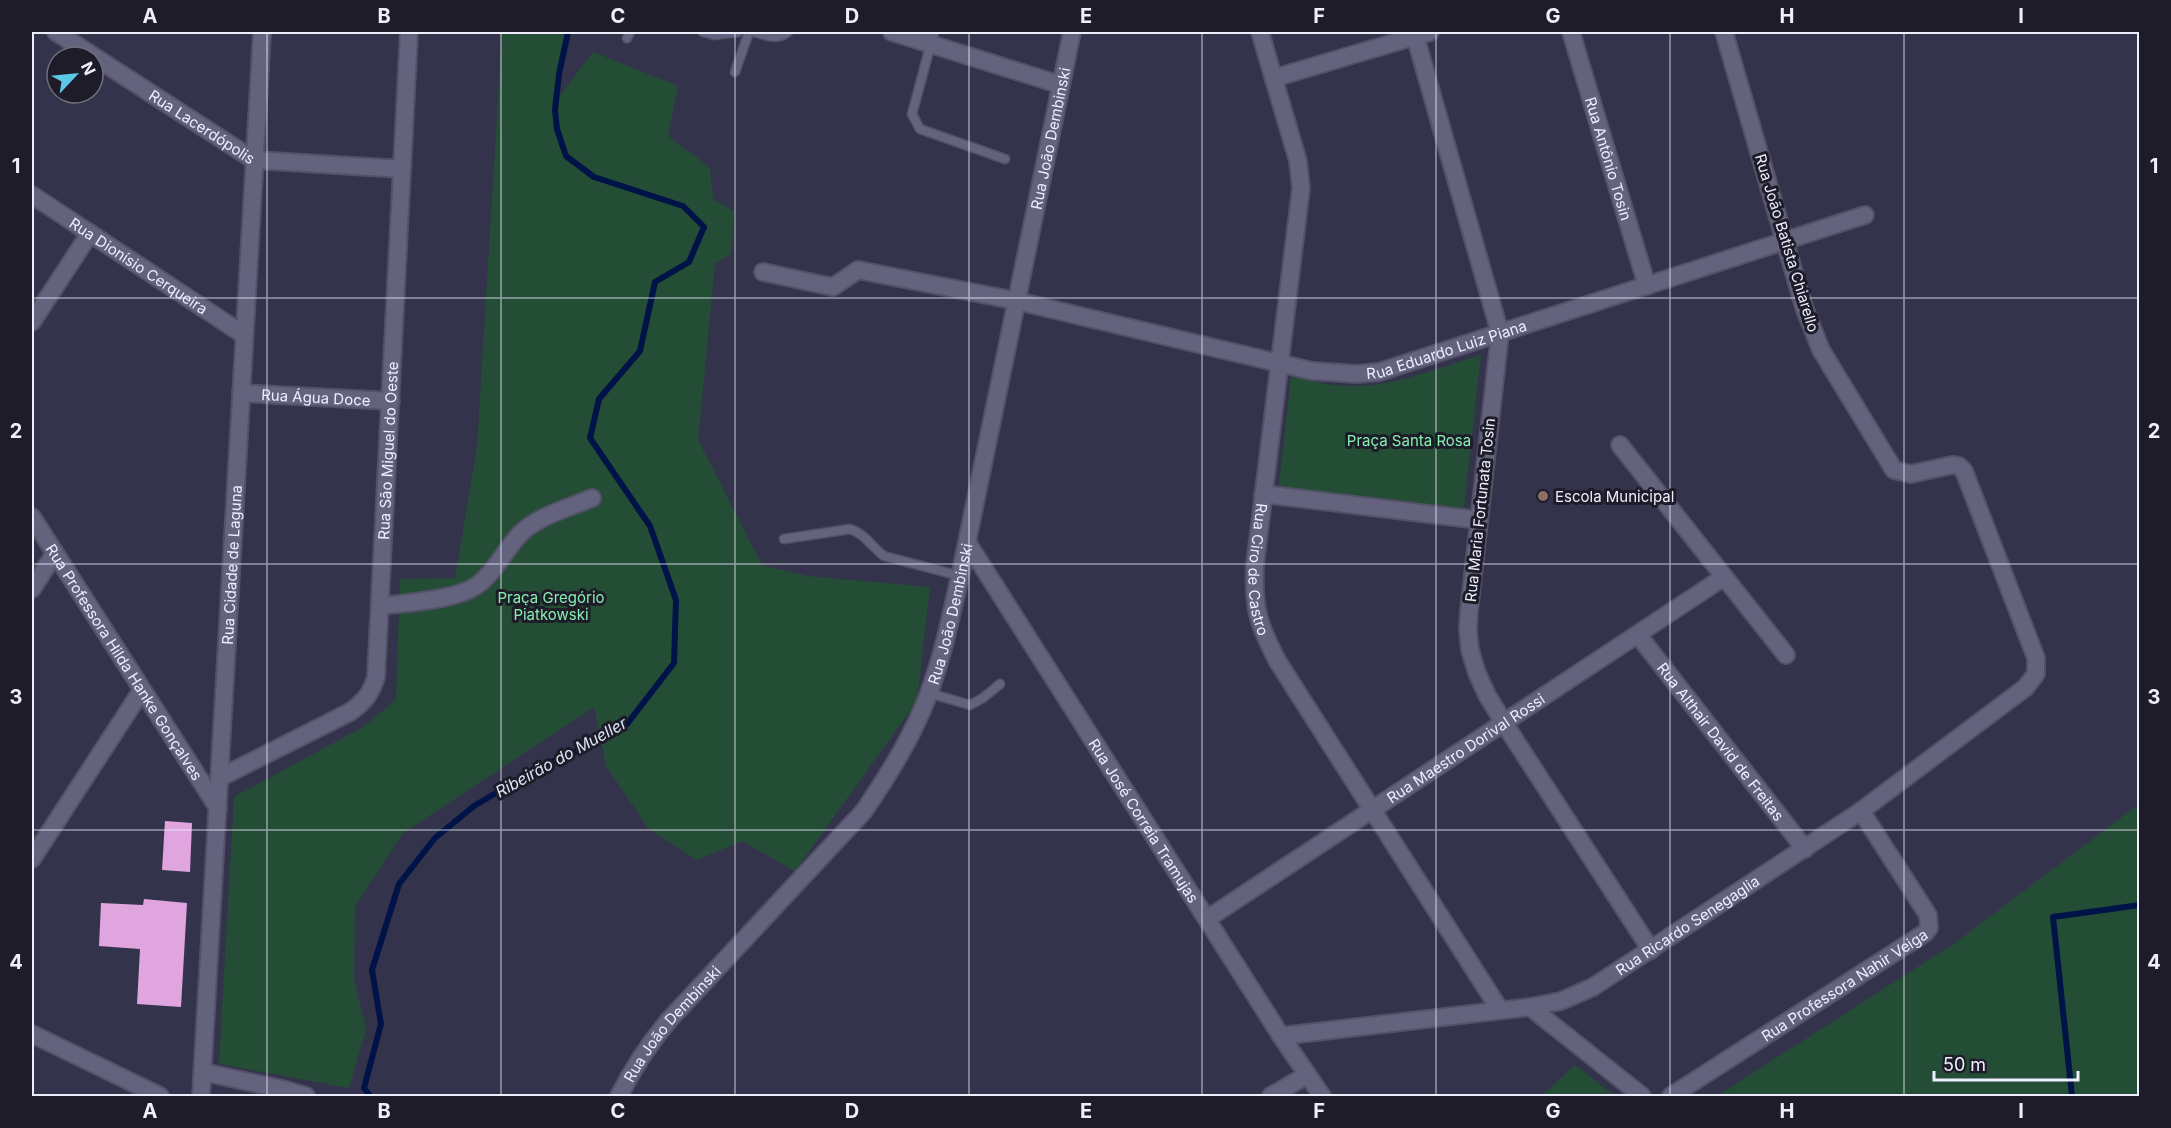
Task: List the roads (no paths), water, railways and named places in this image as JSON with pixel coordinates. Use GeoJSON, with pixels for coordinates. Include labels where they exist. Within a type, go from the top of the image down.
{"type":"FeatureCollection","features":[{"type":"Feature","properties":{"kind":"street","name":"Rua Lacerdópolis"},"geometry":{"type":"LineString","coordinates":[[56,32],[254,160],[402,169]]}},
{"type":"Feature","properties":{"kind":"street","name":"Rua Cidade de Laguna"},"geometry":{"type":"LineString","coordinates":[[201,1096],[262,32]]}},
{"type":"Feature","properties":{"kind":"street","name":"Rua São Miguel do Oeste"},"geometry":{"type":"LineString","coordinates":[[219,778],[350,712],[363,703],[372,691],[376,677],[409,32]]}},
{"type":"Feature","properties":{"kind":"street"},"geometry":{"type":"LineString","coordinates":[[892,32],[933,38],[1061,85]]}},
{"type":"Feature","properties":{"kind":"street","name":"Rua João Dembinski"},"geometry":{"type":"LineString","coordinates":[[619,1096],[644,1052],[669,1020],[864,811],[908,740],[929,693],[941,658],[960,576],[1072,32]]}},
{"type":"Feature","properties":{"kind":"street","name":"Rua Ciro de Castro"},"geometry":{"type":"LineString","coordinates":[[1260,32],[1301,176],[1255,565],[1256,613],[1278,662],[1500,1010]]}},
{"type":"Feature","properties":{"kind":"street","name":"Rua Antônio Tosin"},"geometry":{"type":"LineString","coordinates":[[1571,32],[1647,286]]}},
{"type":"Feature","properties":{"kind":"street","name":"Rua João Batista Chiarello"},"geometry":{"type":"LineString","coordinates":[[1724,32],[1804,307],[1821,350],[1888,464],[1894,470],[1911,474],[1952,465],[1959,466],[1968,477],[2036,658],[2036,674]]}},
{"type":"Feature","properties":{"kind":"street"},"geometry":{"type":"LineString","coordinates":[[1274,78],[1420,33]]}},
{"type":"Feature","properties":{"kind":"street","name":"Rua Maria Fortunata Tosin"},"geometry":{"type":"LineString","coordinates":[[1420,33],[1500,333],[1469,611],[1470,650],[1477,673],[1503,723],[1651,950]]}},
{"type":"Feature","properties":{"kind":"street","name":"Rua Dionísio Cerqueira"},"geometry":{"type":"LineString","coordinates":[[32,195],[244,335]]}},
{"type":"Feature","properties":{"kind":"street","name":"Rua Eduardo Luiz Piana"},"geometry":{"type":"LineString","coordinates":[[763,272],[833,287],[858,270],[1017,301],[1333,374],[1379,372],[1865,215]]}},
{"type":"Feature","properties":{"kind":"street"},"geometry":{"type":"LineString","coordinates":[[32,322],[90,233]]}},
{"type":"Feature","properties":{"kind":"street","name":"Rua Água Doce"},"geometry":{"type":"LineString","coordinates":[[241,393],[391,402]]}},
{"type":"Feature","properties":{"kind":"street"},"geometry":{"type":"LineString","coordinates":[[1620,445],[1786,655]]}},
{"type":"Feature","properties":{"kind":"street"},"geometry":{"type":"LineString","coordinates":[[1263,494],[1479,520]]}},
{"type":"Feature","properties":{"kind":"street"},"geometry":{"type":"LineString","coordinates":[[381,606],[463,593],[477,585],[521,533],[533,524],[592,498]]}},
{"type":"Feature","properties":{"kind":"street","name":"Rua Professora Hilda Hanke Gonçalves"},"geometry":{"type":"LineString","coordinates":[[32,518],[218,808]]}},
{"type":"Feature","properties":{"kind":"street","name":"Rua José Correia Tramujas"},"geometry":{"type":"LineString","coordinates":[[967,542],[1281,1036],[1322,1096]]}},
{"type":"Feature","properties":{"kind":"street"},"geometry":{"type":"LineString","coordinates":[[32,589],[55,553]]}},
{"type":"Feature","properties":{"kind":"street","name":"Rua Maestro Dorival Rossi"},"geometry":{"type":"LineString","coordinates":[[1207,919],[1724,577]]}},
{"type":"Feature","properties":{"kind":"street","name":"Rua Althair David de Freitas"},"geometry":{"type":"LineString","coordinates":[[1638,635],[1805,849]]}},
{"type":"Feature","properties":{"kind":"street","name":"Rua Ricardo Senegaglia"},"geometry":{"type":"LineString","coordinates":[[1281,1036],[1530,1007],[1579,995],[1861,811],[2025,688],[2036,674]]}},
{"type":"Feature","properties":{"kind":"street"},"geometry":{"type":"LineString","coordinates":[[32,859],[142,690]]}},
{"type":"Feature","properties":{"kind":"street","name":"Rua Professora Nahir Veiga"},"geometry":{"type":"LineString","coordinates":[[1671,1096],[1925,933],[1929,928],[1928,915],[1861,811]]}},
{"type":"Feature","properties":{"kind":"street"},"geometry":{"type":"LineString","coordinates":[[1530,1007],[1642,1096]]}},
{"type":"Feature","properties":{"kind":"street"},"geometry":{"type":"LineString","coordinates":[[32,1034],[160,1096]]}},
{"type":"Feature","properties":{"kind":"street"},"geometry":{"type":"LineString","coordinates":[[203,1072],[306,1096]]}},
{"type":"Feature","properties":{"kind":"street"},"geometry":{"type":"LineString","coordinates":[[1271,1096],[1307,1075]]}},
{"type":"Feature","properties":{"kind":"lane"},"geometry":{"type":"LineString","coordinates":[[703,32],[714,35],[738,32]]}},
{"type":"Feature","properties":{"kind":"lane"},"geometry":{"type":"LineString","coordinates":[[735,72],[749,32]]}},
{"type":"Feature","properties":{"kind":"lane"},"geometry":{"type":"LineString","coordinates":[[754,32],[774,38],[781,37],[788,32]]}},
{"type":"Feature","properties":{"kind":"lane"},"geometry":{"type":"LineString","coordinates":[[933,38],[912,114],[920,129],[1005,159]]}},
{"type":"Feature","properties":{"kind":"lane"},"geometry":{"type":"LineString","coordinates":[[784,539],[850,529],[859,531],[875,550],[884,556],[960,576]]}},
{"type":"Feature","properties":{"kind":"lane"},"geometry":{"type":"LineString","coordinates":[[929,693],[970,705],[1000,684]]}},
{"type":"Feature","properties":{"kind":"waterway","name":"Ribeirão do Mueller"},"geometry":{"type":"LineString","coordinates":[[370,1096],[364,1088],[381,1024],[372,970],[399,884],[435,838],[474,806],[538,768],[597,742],[627,724],[674,663],[676,600],[650,526],[590,438],[599,399],[640,351],[655,282],[689,262],[704,227],[683,206],[594,177],[566,156],[557,129],[555,110],[559,74],[568,32]]}},
{"type":"Feature","properties":{"kind":"waterway"},"geometry":{"type":"LineString","coordinates":[[2072,1096],[2053,917],[2140,905]]}},
{"type":"Feature","properties":{"kind":"place","name":"Escola Municipal"},"geometry":{"type":"Point","coordinates":[1543,496]}},
{"type":"Feature","properties":{"kind":"park label","name":"Praça Santa Rosa"},"geometry":{"type":"Point","coordinates":[1409,440]}},
{"type":"Feature","properties":{"kind":"park label","name":"Praça Gregório Piatkowski"},"geometry":{"type":"Point","coordinates":[551,606]}}]}
